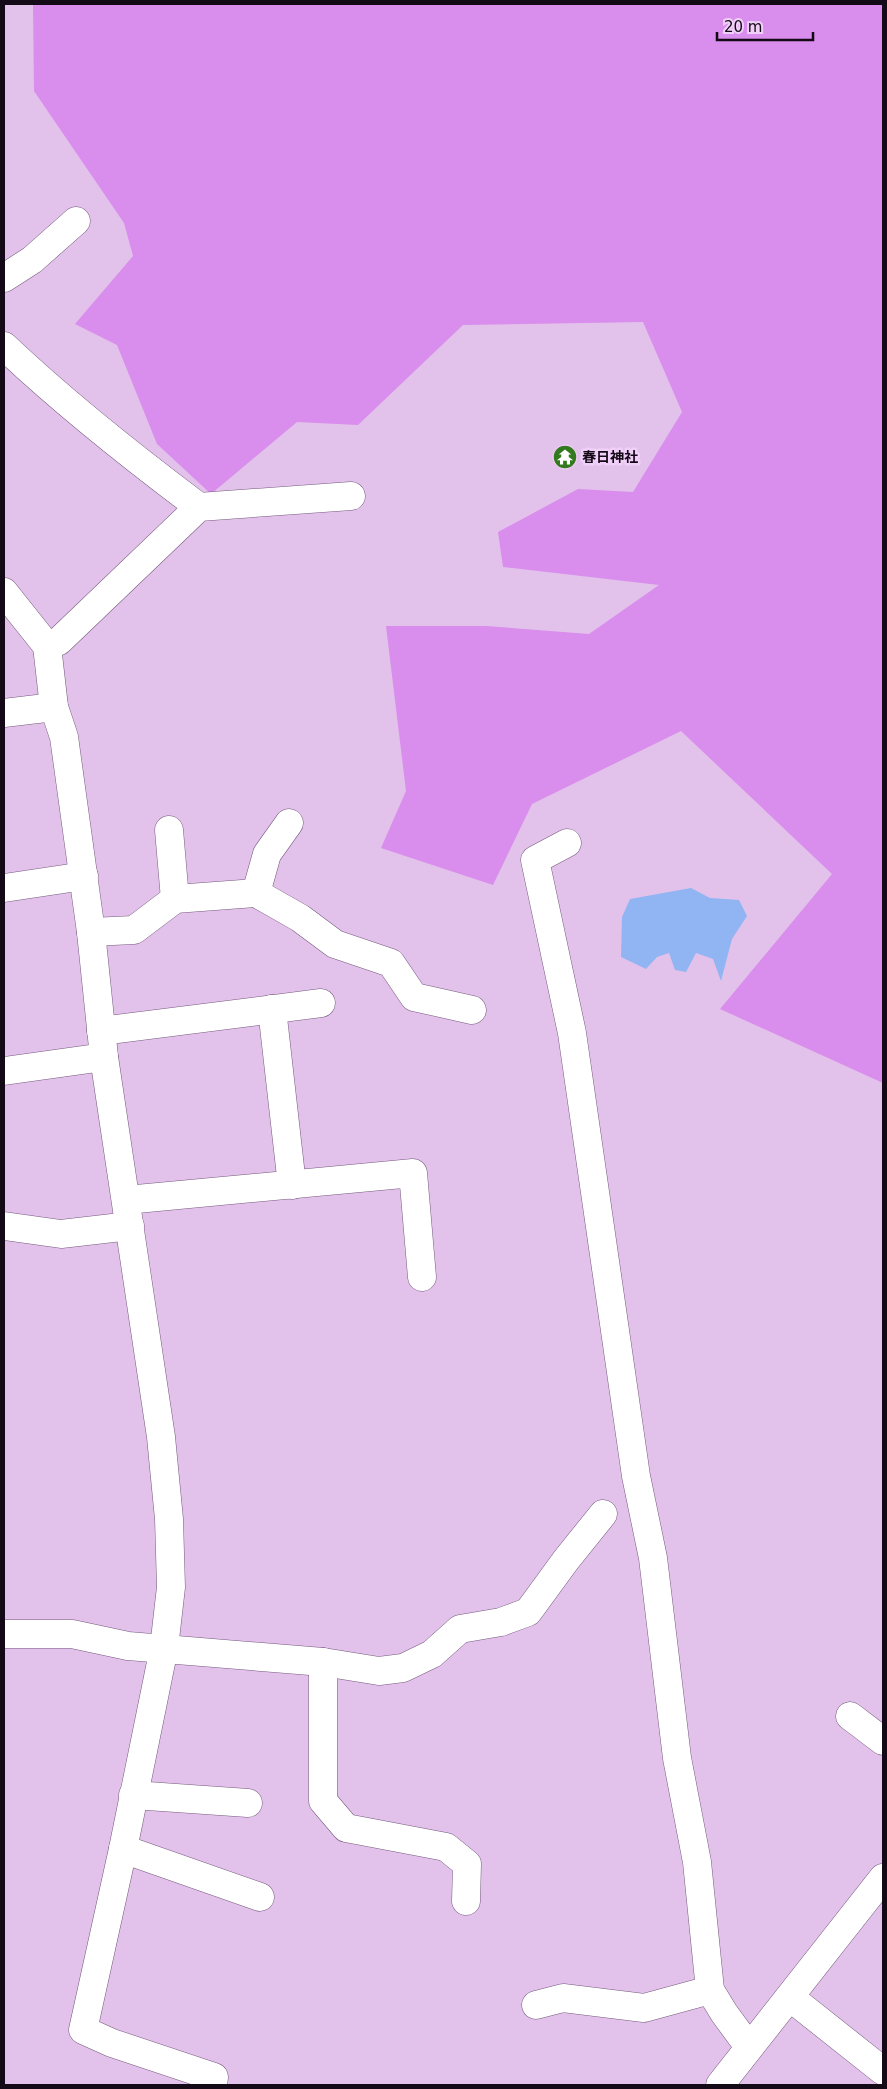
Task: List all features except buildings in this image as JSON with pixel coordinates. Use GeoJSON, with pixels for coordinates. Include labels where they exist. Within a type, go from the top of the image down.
{"type":"FeatureCollection","features":[{"type":"Feature","properties":{"kind":"street"},"geometry":{"type":"LineString","coordinates":[[4,278],[32,260],[76,221]]}},
{"type":"Feature","properties":{"kind":"street"},"geometry":{"type":"LineString","coordinates":[[4,346],[43,383],[124,451],[199,507]]}},
{"type":"Feature","properties":{"kind":"street"},"geometry":{"type":"LineString","coordinates":[[47,646],[59,641],[199,507],[351,496]]}},
{"type":"Feature","properties":{"kind":"street"},"geometry":{"type":"LineString","coordinates":[[4,592],[47,646],[54,707],[64,737],[84,876],[103,1044],[161,1437],[169,1519],[172,1587],[164,1648],[123,1849],[83,2030],[112,2043],[214,2077],[213,2085]]}},
{"type":"Feature","properties":{"kind":"street"},"geometry":{"type":"LineString","coordinates":[[4,714],[54,707]]}},
{"type":"Feature","properties":{"kind":"street"},"geometry":{"type":"LineString","coordinates":[[256,893],[266,854],[289,823]]}},
{"type":"Feature","properties":{"kind":"street"},"geometry":{"type":"LineString","coordinates":[[169,830],[175,899]]}},
{"type":"Feature","properties":{"kind":"street"},"geometry":{"type":"LineString","coordinates":[[567,843],[535,860],[572,1033],[636,1476],[653,1558],[677,1758],[697,1862],[710,1990],[749,2047]]}},
{"type":"Feature","properties":{"kind":"street"},"geometry":{"type":"LineString","coordinates":[[4,888],[84,876]]}},
{"type":"Feature","properties":{"kind":"street"},"geometry":{"type":"LineString","coordinates":[[91,932],[134,930],[175,899],[256,893],[300,918],[335,944],[391,963],[414,997],[472,1010]]}},
{"type":"Feature","properties":{"kind":"street"},"geometry":{"type":"LineString","coordinates":[[4,1072],[103,1044],[272,1009],[321,1003]]}},
{"type":"Feature","properties":{"kind":"street"},"geometry":{"type":"LineString","coordinates":[[272,1009],[292,1185]]}},
{"type":"Feature","properties":{"kind":"street"},"geometry":{"type":"LineString","coordinates":[[4,1226],[61,1234],[128,1213],[292,1185],[413,1173],[422,1277]]}},
{"type":"Feature","properties":{"kind":"street"},"geometry":{"type":"LineString","coordinates":[[4,1634],[72,1634],[128,1646],[323,1662],[379,1671],[404,1668],[432,1654],[460,1629],[501,1622],[528,1612],[603,1514]]}},
{"type":"Feature","properties":{"kind":"street"},"geometry":{"type":"LineString","coordinates":[[323,1662],[323,1802],[346,1828],[446,1848],[467,1864],[466,1902]]}},
{"type":"Feature","properties":{"kind":"street"},"geometry":{"type":"LineString","coordinates":[[850,1716],[883,1741]]}},
{"type":"Feature","properties":{"kind":"street"},"geometry":{"type":"LineString","coordinates":[[133,1795],[248,1803]]}},
{"type":"Feature","properties":{"kind":"street"},"geometry":{"type":"LineString","coordinates":[[123,1849],[260,1897]]}},
{"type":"Feature","properties":{"kind":"street"},"geometry":{"type":"LineString","coordinates":[[720,2085],[749,2047],[791,1998],[883,1878]]}},
{"type":"Feature","properties":{"kind":"street"},"geometry":{"type":"LineString","coordinates":[[536,2004],[564,1998],[644,2008],[710,1990]]}},
{"type":"Feature","properties":{"kind":"street"},"geometry":{"type":"LineString","coordinates":[[791,1998],[883,2071]]}},
{"type":"Feature","properties":{"kind":"shaded area"},"geometry":{"type":"Polygon","coordinates":[[[33,4],[883,4],[883,1083],[720,1009],[832,874],[681,731],[532,804],[493,885],[381,848],[406,791],[386,626],[486,626],[589,634],[659,585],[503,567],[498,532],[578,489],[633,492],[682,412],[643,322],[463,325],[358,425],[297,422],[211,494],[157,444],[117,345],[75,324],[133,256],[124,223],[34,91],[33,4]]]}},
{"type":"Feature","properties":{"kind":"water"},"geometry":{"type":"Polygon","coordinates":[[[691,888],[710,898],[739,900],[747,916],[732,939],[721,981],[713,959],[696,953],[686,972],[675,970],[669,953],[657,957],[646,969],[621,957],[622,917],[630,899],[691,888]]]}},
{"type":"Feature","properties":{"kind":"place","name":"春日神社"},"geometry":{"type":"Point","coordinates":[565,457]}}]}
